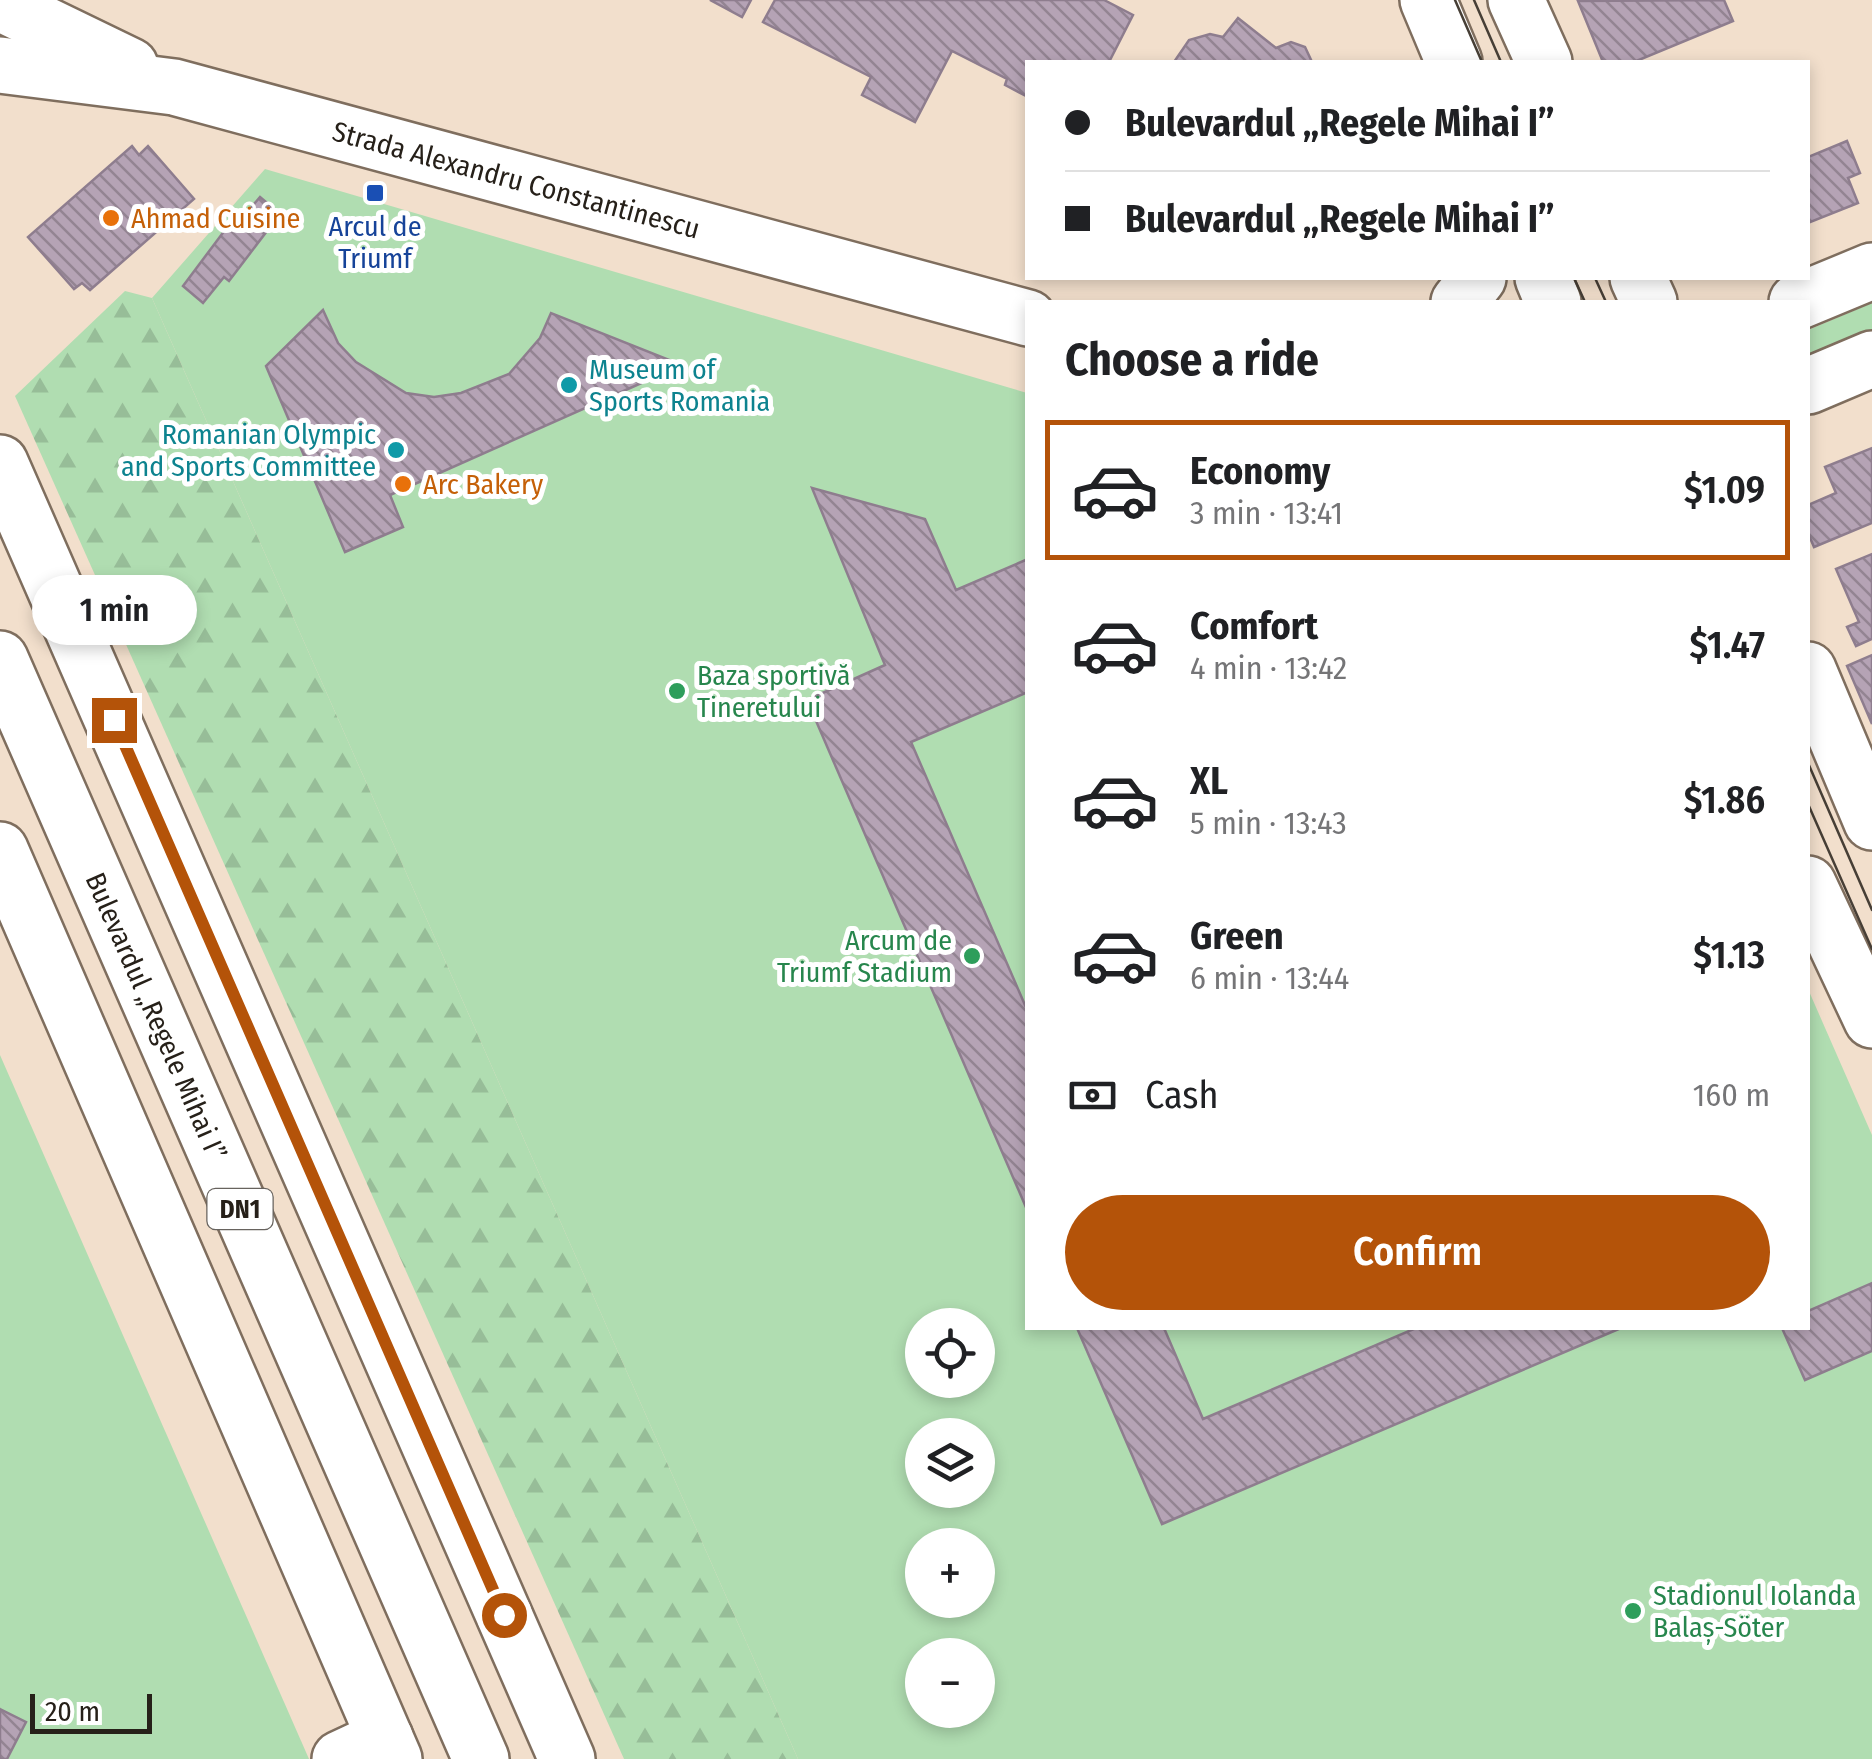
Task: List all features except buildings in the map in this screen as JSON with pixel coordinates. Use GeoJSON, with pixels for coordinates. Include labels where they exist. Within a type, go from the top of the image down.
{"type":"FeatureCollection","features":[{"type":"Feature","properties":{"kind":"main road"},"geometry":{"type":"LineString","coordinates":[[1428,0],[1453,60]]}},
{"type":"Feature","properties":{"kind":"main road"},"geometry":{"type":"LineString","coordinates":[[1516,0],[1543,60]]}},
{"type":"Feature","properties":{"kind":"main road"},"geometry":{"type":"LineString","coordinates":[[14,6],[174,87]]}},
{"type":"Feature","properties":{"kind":"main road","name":"Strada Alexandru Constantinescu"},"geometry":{"type":"LineString","coordinates":[[0,65],[174,87],[1025,317]]}},
{"type":"Feature","properties":{"kind":"main road"},"geometry":{"type":"LineString","coordinates":[[1802,300],[1872,271]]}},
{"type":"Feature","properties":{"kind":"main road"},"geometry":{"type":"LineString","coordinates":[[1461,300],[1476,280]]}},
{"type":"Feature","properties":{"kind":"main road"},"geometry":{"type":"LineString","coordinates":[[1810,385],[1872,359]]}},
{"type":"Feature","properties":{"kind":"main road"},"geometry":{"type":"LineString","coordinates":[[0,463],[567,1759]]}},
{"type":"Feature","properties":{"kind":"main road","name":"Bulevardul „Regele Mihai I”"},"geometry":{"type":"LineString","coordinates":[[0,659],[481,1759]]}},
{"type":"Feature","properties":{"kind":"main road"},"geometry":{"type":"LineString","coordinates":[[1810,675],[1872,822]]}},
{"type":"Feature","properties":{"kind":"main road","name":"DN1"},"geometry":{"type":"LineString","coordinates":[[0,850],[373,1752]]}},
{"type":"Feature","properties":{"kind":"main road"},"geometry":{"type":"LineString","coordinates":[[1810,888],[1872,1020]]}},
{"type":"Feature","properties":{"kind":"green space","name":"Baza sportivă Tineretului"},"geometry":{"type":"Polygon","coordinates":[[[265,169],[1025,392],[1025,1330],[1810,1330],[1810,994],[1872,1135],[1872,1759],[798,1759],[152,298],[265,169]]]}},
{"type":"Feature","properties":{"kind":"green space"},"geometry":{"type":"Polygon","coordinates":[[[125,291],[152,298],[798,1759],[624,1759],[15,396],[125,291]]]}},
{"type":"Feature","properties":{"kind":"green space"},"geometry":{"type":"Polygon","coordinates":[[[1872,303],[1872,337],[1810,363],[1810,329],[1872,303]]]}},
{"type":"Feature","properties":{"kind":"green space"},"geometry":{"type":"Polygon","coordinates":[[[0,1055],[309,1759],[0,1759],[0,1055]]]}},
{"type":"Feature","properties":{"kind":"tram line"},"geometry":{"type":"LineString","coordinates":[[1455,0],[1481,60]]}},
{"type":"Feature","properties":{"kind":"tram line"},"geometry":{"type":"LineString","coordinates":[[1474,0],[1500,60]]}},
{"type":"Feature","properties":{"kind":"tram line"},"geometry":{"type":"LineString","coordinates":[[1575,280],[1584,300]]}},
{"type":"Feature","properties":{"kind":"tram line"},"geometry":{"type":"LineString","coordinates":[[1596,280],[1605,300]]}},
{"type":"Feature","properties":{"kind":"tram line"},"geometry":{"type":"LineString","coordinates":[[1810,768],[1872,910]]}},
{"type":"Feature","properties":{"kind":"tram line"},"geometry":{"type":"LineString","coordinates":[[1810,809],[1872,949]]}},
{"type":"Feature","properties":{"kind":"place","name":"Arcul de Triumf"},"geometry":{"type":"Point","coordinates":[375,193]}},
{"type":"Feature","properties":{"kind":"place","name":"Ahmad Cuisine"},"geometry":{"type":"Point","coordinates":[111,218]}},
{"type":"Feature","properties":{"kind":"place","name":"Museum of Sports Romania"},"geometry":{"type":"Point","coordinates":[569,385]}},
{"type":"Feature","properties":{"kind":"place","name":"Romanian Olympic and Sports Committee"},"geometry":{"type":"Point","coordinates":[396,450]}},
{"type":"Feature","properties":{"kind":"place","name":"Arc Bakery"},"geometry":{"type":"Point","coordinates":[403,484]}},
{"type":"Feature","properties":{"kind":"place","name":"Baza sportivă Tineretului"},"geometry":{"type":"Point","coordinates":[677,691]}},
{"type":"Feature","properties":{"kind":"place","name":"Arcum de Triumf Stadium"},"geometry":{"type":"Point","coordinates":[972,956]}},
{"type":"Feature","properties":{"kind":"place","name":"Stadionul Iolanda Balaș-Söter"},"geometry":{"type":"Point","coordinates":[1633,1611]}},
{"type":"Feature","properties":{"kind":"route"},"geometry":{"type":"LineString","coordinates":[[114,720],[504,1615]]}}]}
